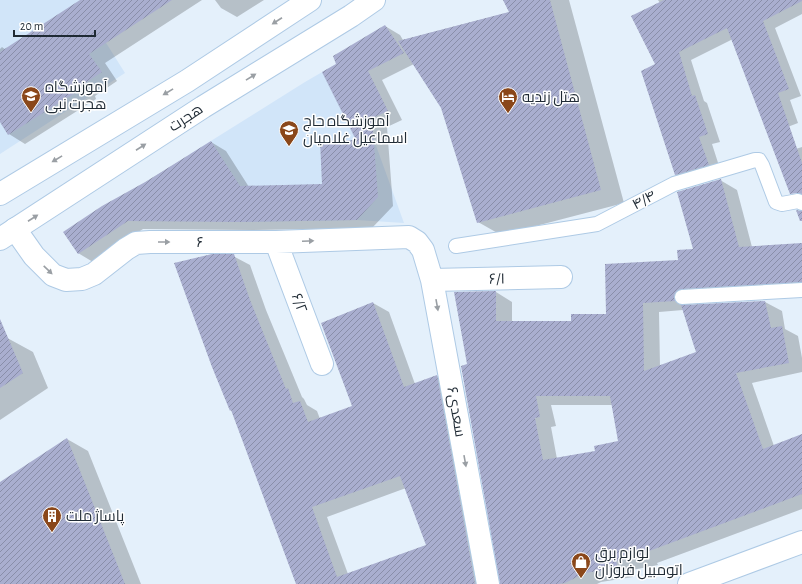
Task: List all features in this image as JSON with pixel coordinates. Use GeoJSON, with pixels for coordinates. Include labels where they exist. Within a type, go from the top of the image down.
{"type":"FeatureCollection","features":[{"type":"Feature","properties":{"kind":"street","name":"هجرت"},"geometry":{"type":"LineString","coordinates":[[0,194],[187,81],[310,0]]}},
{"type":"Feature","properties":{"kind":"street","name":"هجرت"},"geometry":{"type":"LineString","coordinates":[[7,234],[203,107],[351,16],[374,0]]}},
{"type":"Feature","properties":{"kind":"street","name":"۶"},"geometry":{"type":"LineString","coordinates":[[7,234],[34,256],[53,275],[66,280],[82,279],[94,274],[126,248],[136,243],[276,242],[409,237],[417,242]]}},
{"type":"Feature","properties":{"kind":"street","name":"۶/۲"},"geometry":{"type":"LineString","coordinates":[[276,242],[322,364]]}},
{"type":"Feature","properties":{"kind":"street","name":"سعدی۶"},"geometry":{"type":"LineString","coordinates":[[417,242],[423,250],[432,280],[488,584]]}},
{"type":"Feature","properties":{"kind":"street","name":"۶/۱"},"geometry":{"type":"LineString","coordinates":[[432,280],[561,277]]}},
{"type":"Feature","properties":{"kind":"street"},"geometry":{"type":"LineString","coordinates":[[690,584],[802,542]]}},
{"type":"Feature","properties":{"kind":"lane","name":"۴/۴"},"geometry":{"type":"LineString","coordinates":[[456,246],[597,224],[674,184],[755,160],[759,160],[762,165],[776,202],[782,204],[798,201],[802,203]]}},
{"type":"Feature","properties":{"kind":"lane"},"geometry":{"type":"LineString","coordinates":[[682,297],[802,290]]}},
{"type":"Feature","properties":{"kind":"shaded area","name":"آموزشگاه هجرت نبی"},"geometry":{"type":"Polygon","coordinates":[[[0,0],[79,0],[125,73],[0,154],[0,0]]]}},
{"type":"Feature","properties":{"kind":"shaded area","name":"آموزشگاه حاج اسماعیل غلامیان"},"geometry":{"type":"Polygon","coordinates":[[[336,64],[374,140],[404,223],[357,220],[235,222],[190,154],[336,64]]]}},
{"type":"Feature","properties":{"kind":"building","name":"آموزشگاه هجرت نبی"},"geometry":{"type":"Polygon","coordinates":[[[80,0],[172,0],[89,54],[102,72],[79,87],[81,89],[8,135],[0,122],[0,52],[80,0]]]}},
{"type":"Feature","properties":{"kind":"building","name":"هتل زندیه"},"geometry":{"type":"Polygon","coordinates":[[[503,0],[550,0],[601,190],[477,223],[441,108],[398,41],[509,12],[503,0]]]}},
{"type":"Feature","properties":{"kind":"building"},"geometry":{"type":"Polygon","coordinates":[[[664,0],[802,0],[763,21],[789,89],[778,93],[802,163],[802,194],[790,194],[727,28],[679,52],[692,96],[695,95],[708,134],[699,137],[709,165],[675,175],[641,71],[655,64],[631,16],[664,0]]]}},
{"type":"Feature","properties":{"kind":"building"},"geometry":{"type":"Polygon","coordinates":[[[385,25],[404,53],[368,71],[388,111],[372,118],[378,197],[357,220],[235,222],[128,221],[78,254],[63,232],[102,206],[147,181],[211,141],[240,186],[322,184],[320,141],[356,140],[322,72],[336,64],[333,56],[385,25]]]}},
{"type":"Feature","properties":{"kind":"building"},"geometry":{"type":"Polygon","coordinates":[[[721,179],[739,247],[802,243],[802,282],[682,289],[675,293],[675,301],[643,303],[644,371],[696,352],[681,305],[765,301],[771,328],[782,326],[789,363],[736,373],[763,449],[802,434],[802,494],[641,554],[642,556],[616,561],[618,568],[585,573],[565,583],[558,584],[500,584],[461,366],[467,364],[454,292],[496,291],[496,321],[571,321],[571,314],[606,314],[605,264],[678,260],[677,250],[693,249],[677,192],[721,179]],[[536,396],[540,417],[535,418],[543,460],[595,451],[594,446],[618,441],[610,396],[536,396]]]}},
{"type":"Feature","properties":{"kind":"building"},"geometry":{"type":"Polygon","coordinates":[[[796,210],[802,211],[802,221],[800,221],[796,210]]]}},
{"type":"Feature","properties":{"kind":"building"},"geometry":{"type":"Polygon","coordinates":[[[212,254],[234,254],[250,300],[286,389],[288,388],[293,403],[300,401],[308,422],[352,406],[321,323],[373,302],[404,387],[437,375],[475,584],[296,584],[231,410],[230,411],[212,367],[174,263],[212,254]],[[400,476],[312,507],[337,577],[426,545],[400,476]]]}},
{"type":"Feature","properties":{"kind":"building"},"geometry":{"type":"Polygon","coordinates":[[[0,319],[23,373],[0,388],[0,319]]]}},
{"type":"Feature","properties":{"kind":"building","name":"پاساژ ملت"},"geometry":{"type":"Polygon","coordinates":[[[67,438],[125,584],[0,584],[0,482],[67,438]]]}},
{"type":"Feature","properties":{"kind":"place","name":"آموزشگاه هجرت نبی"},"geometry":{"type":"Point","coordinates":[31,113]}},
{"type":"Feature","properties":{"kind":"place","name":"هتل زندیه"},"geometry":{"type":"Point","coordinates":[508,114]}},
{"type":"Feature","properties":{"kind":"place","name":"آموزشگاه حاج اسماعیل غلامیان"},"geometry":{"type":"Point","coordinates":[289,147]}},
{"type":"Feature","properties":{"kind":"place","name":"پاساژ ملت"},"geometry":{"type":"Point","coordinates":[52,533]}},
{"type":"Feature","properties":{"kind":"place","name":"لوازم برق اتومبیل فروزان"},"geometry":{"type":"Point","coordinates":[581,579]}}]}
